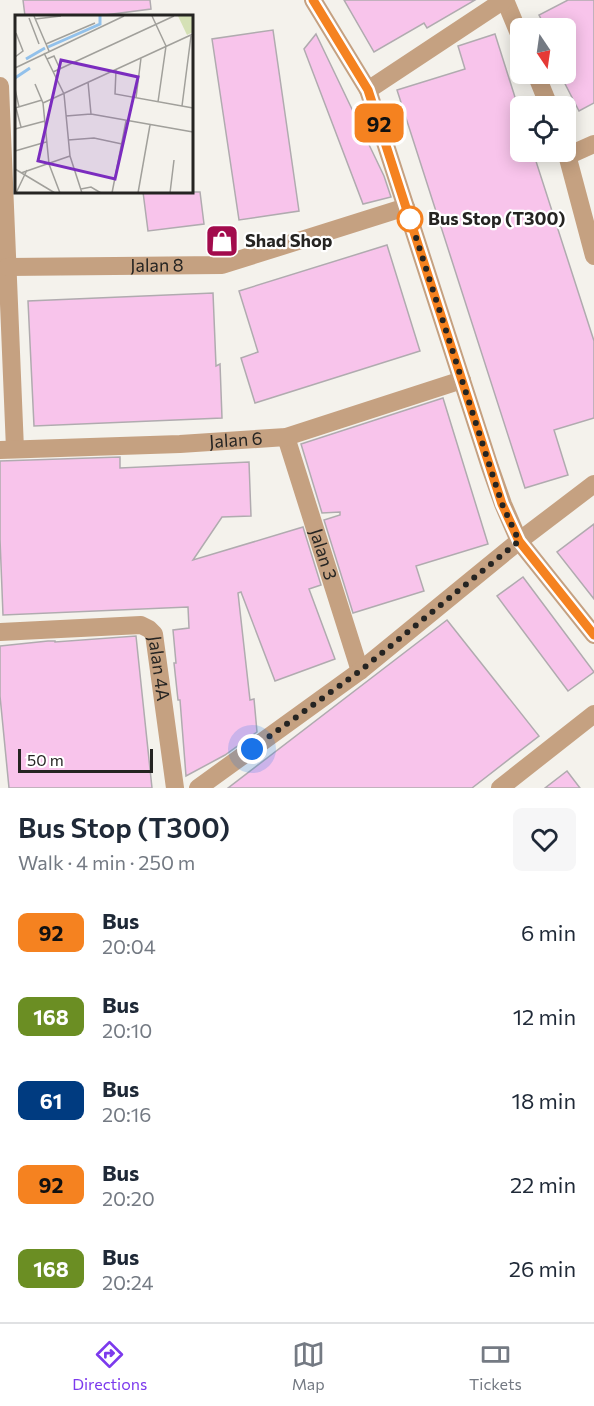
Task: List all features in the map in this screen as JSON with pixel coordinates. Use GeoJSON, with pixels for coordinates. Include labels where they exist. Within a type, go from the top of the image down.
{"type":"FeatureCollection","features":[{"type":"Feature","properties":{"kind":"street"},"geometry":{"type":"LineString","coordinates":[[313,0],[368,90],[502,504],[519,541],[594,635]]}},
{"type":"Feature","properties":{"kind":"street"},"geometry":{"type":"LineString","coordinates":[[368,90],[505,0],[512,18]]}},
{"type":"Feature","properties":{"kind":"street"},"geometry":{"type":"LineString","coordinates":[[0,86],[7,267],[8,449]]}},
{"type":"Feature","properties":{"kind":"street"},"geometry":{"type":"LineString","coordinates":[[576,150],[594,144]]}},
{"type":"Feature","properties":{"kind":"street"},"geometry":{"type":"LineString","coordinates":[[568,162],[594,256]]}},
{"type":"Feature","properties":{"kind":"street","name":"Jalan 8"},"geometry":{"type":"LineString","coordinates":[[7,267],[222,265],[406,207]]}},
{"type":"Feature","properties":{"kind":"street","name":"Jalan 6"},"geometry":{"type":"LineString","coordinates":[[8,449],[180,444],[286,437],[462,380]]}},
{"type":"Feature","properties":{"kind":"street","name":"Jalan 3"},"geometry":{"type":"LineString","coordinates":[[286,437],[360,671]]}},
{"type":"Feature","properties":{"kind":"street"},"geometry":{"type":"LineString","coordinates":[[198,788],[360,671],[519,541],[594,484]]}},
{"type":"Feature","properties":{"kind":"street","name":"Jalan 4A"},"geometry":{"type":"LineString","coordinates":[[0,632],[141,625],[149,629],[154,634],[175,788]]}},
{"type":"Feature","properties":{"kind":"street"},"geometry":{"type":"LineString","coordinates":[[500,788],[593,717]]}},
{"type":"Feature","properties":{"kind":"building"},"geometry":{"type":"Polygon","coordinates":[[[23,0],[150,0],[151,9],[105,15],[25,15],[23,0]]]}},
{"type":"Feature","properties":{"kind":"building"},"geometry":{"type":"Polygon","coordinates":[[[344,0],[475,0],[427,28],[424,23],[374,52],[344,0]]]}},
{"type":"Feature","properties":{"kind":"building"},"geometry":{"type":"Polygon","coordinates":[[[568,0],[594,0],[594,103],[579,111],[576,96],[571,96],[565,84],[576,84],[576,18],[541,18],[539,15],[568,0]]]}},
{"type":"Feature","properties":{"kind":"building"},"geometry":{"type":"Polygon","coordinates":[[[273,30],[299,211],[239,220],[212,39],[273,30]]]}},
{"type":"Feature","properties":{"kind":"building"},"geometry":{"type":"Polygon","coordinates":[[[316,34],[384,176],[391,197],[363,204],[304,49],[316,34]]]}},
{"type":"Feature","properties":{"kind":"building"},"geometry":{"type":"Polygon","coordinates":[[[495,34],[515,96],[510,96],[510,162],[536,162],[594,341],[594,418],[554,430],[568,475],[525,488],[397,90],[465,69],[458,46],[495,34]]]}},
{"type":"Feature","properties":{"kind":"building"},"geometry":{"type":"Polygon","coordinates":[[[200,192],[204,224],[148,231],[143,194],[200,192]]]}},
{"type":"Feature","properties":{"kind":"building"},"geometry":{"type":"Polygon","coordinates":[[[387,245],[420,351],[255,403],[241,358],[258,352],[239,291],[387,245]]]}},
{"type":"Feature","properties":{"kind":"building"},"geometry":{"type":"Polygon","coordinates":[[[213,293],[216,366],[220,364],[222,418],[34,426],[28,301],[213,293]]]}},
{"type":"Feature","properties":{"kind":"building"},"geometry":{"type":"Polygon","coordinates":[[[443,398],[488,544],[416,566],[424,591],[353,613],[324,520],[340,515],[340,512],[322,513],[301,444],[443,398]]]}},
{"type":"Feature","properties":{"kind":"building"},"geometry":{"type":"Polygon","coordinates":[[[120,457],[120,468],[249,462],[251,516],[222,517],[193,560],[303,527],[321,585],[309,589],[335,659],[275,681],[241,592],[238,593],[250,700],[254,699],[257,732],[225,755],[186,776],[180,700],[178,700],[174,663],[176,663],[173,630],[189,628],[188,607],[3,615],[0,461],[120,457]]]}},
{"type":"Feature","properties":{"kind":"building"},"geometry":{"type":"Polygon","coordinates":[[[594,524],[594,599],[557,552],[594,524]]]}},
{"type":"Feature","properties":{"kind":"building"},"geometry":{"type":"Polygon","coordinates":[[[523,577],[594,672],[568,691],[497,596],[523,577]]]}},
{"type":"Feature","properties":{"kind":"building"},"geometry":{"type":"Polygon","coordinates":[[[447,620],[539,736],[472,788],[228,788],[447,620]]]}},
{"type":"Feature","properties":{"kind":"building"},"geometry":{"type":"Polygon","coordinates":[[[136,636],[152,788],[9,788],[0,696],[0,646],[136,636]]]}},
{"type":"Feature","properties":{"kind":"building"},"geometry":{"type":"Polygon","coordinates":[[[567,771],[580,788],[545,788],[567,771]]]}},
{"type":"Feature","properties":{"kind":"bus line","name":"92"},"geometry":{"type":"LineString","coordinates":[[313,0],[368,90],[502,504],[519,541],[594,635]]}},
{"type":"Feature","properties":{"kind":"place","name":"Bus Stop (T300)"},"geometry":{"type":"Point","coordinates":[410,219]}},
{"type":"Feature","properties":{"kind":"place","name":"Shad Shop"},"geometry":{"type":"Point","coordinates":[222,241]}},
{"type":"Feature","properties":{"kind":"route"},"geometry":{"type":"LineString","coordinates":[[252,749],[360,671],[519,541],[502,504],[410,219]]}}]}
